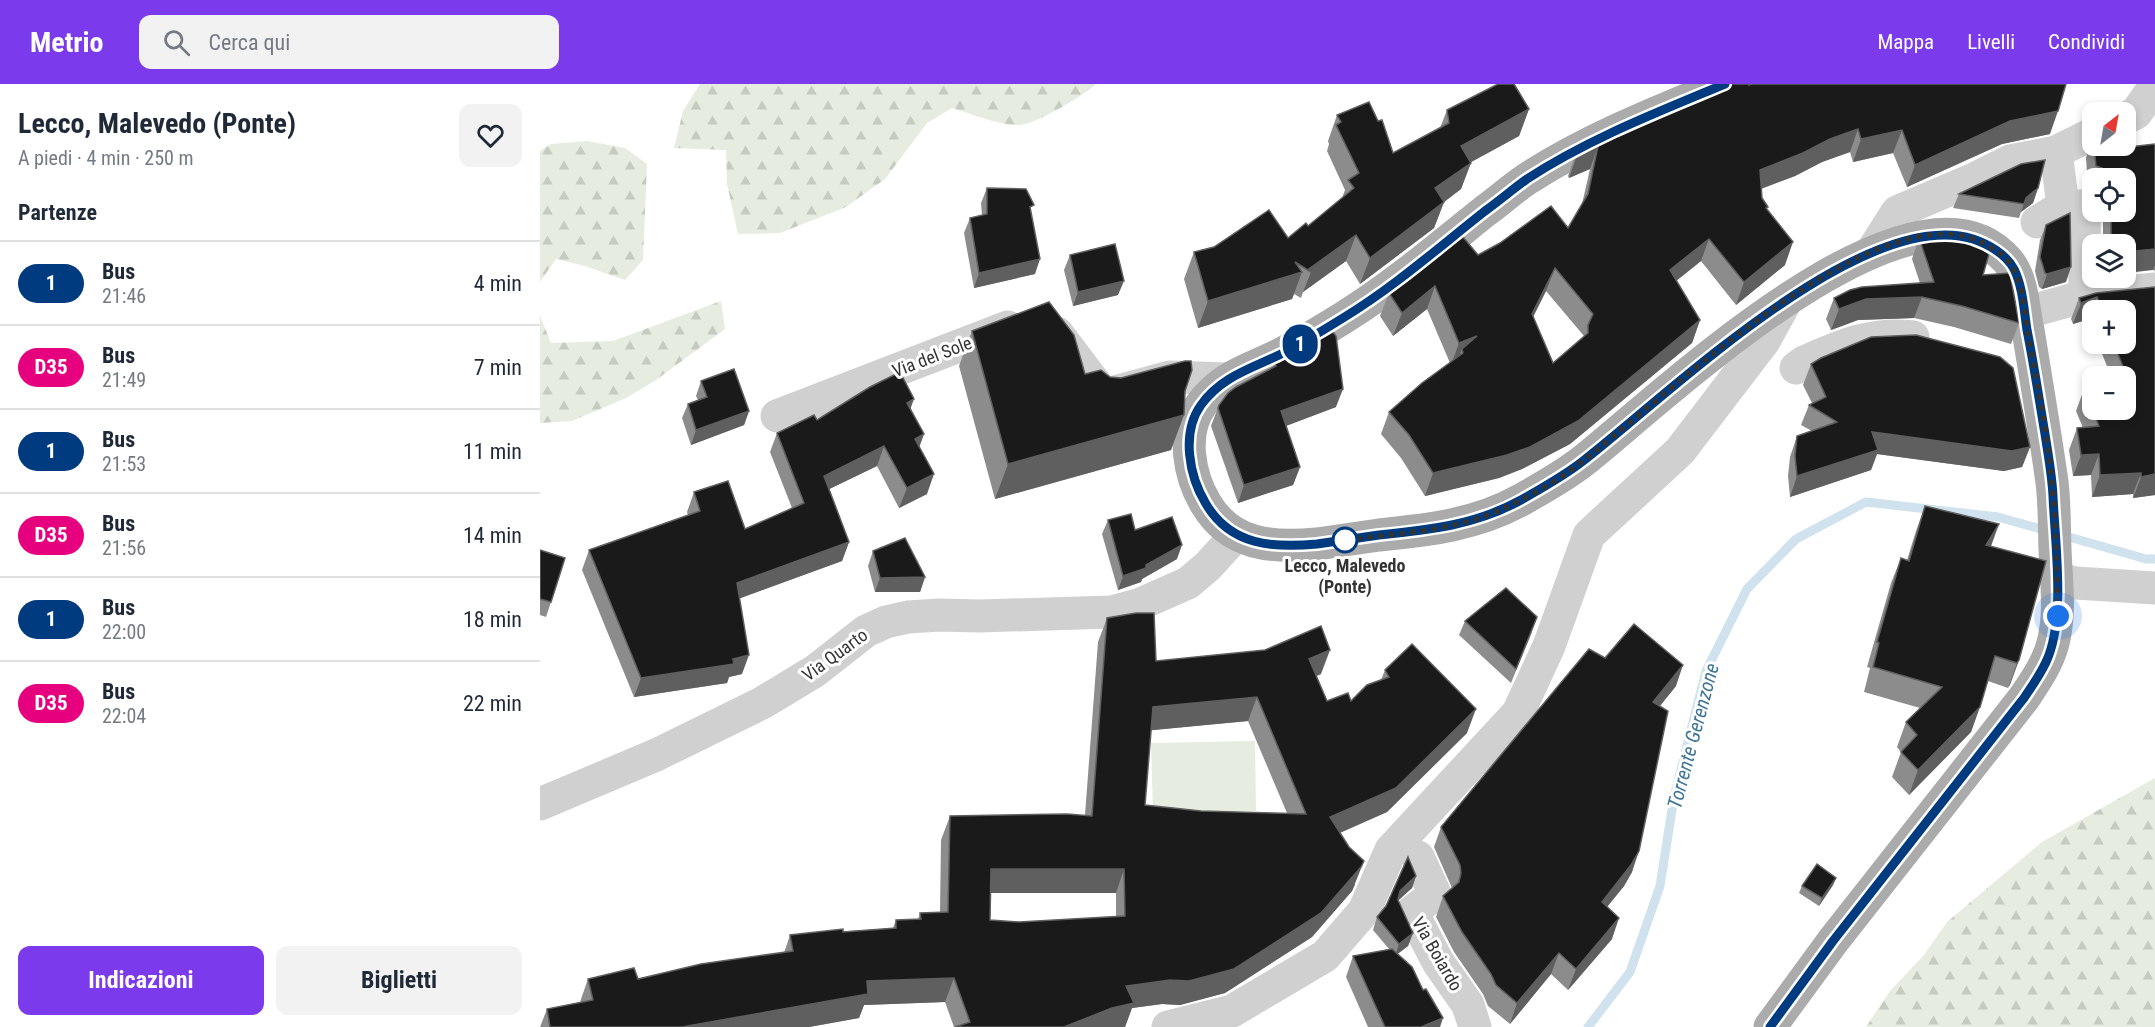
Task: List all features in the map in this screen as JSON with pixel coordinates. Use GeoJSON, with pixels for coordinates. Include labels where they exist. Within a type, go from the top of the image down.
{"type":"FeatureCollection","features":[{"type":"Feature","properties":{"kind":"main road"},"geometry":{"type":"LineString","coordinates":[[1725,84],[1628,125],[1526,180],[1386,291],[1298,345],[1226,379],[1213,390],[1195,415],[1189,449],[1196,486],[1206,505],[1219,523],[1253,541],[1272,546],[1315,544],[1454,526],[1516,503],[1579,464],[1716,350],[1834,270],[1871,253],[1917,237],[1938,234],[1977,240],[1997,250],[2013,266],[2020,285],[2040,397],[2052,486],[2058,616],[2054,641],[2037,678],[1833,941],[1770,1027]]}},
{"type":"Feature","properties":{"kind":"street"},"geometry":{"type":"LineString","coordinates":[[2139,113],[2155,86]]}},
{"type":"Feature","properties":{"kind":"street"},"geometry":{"type":"LineString","coordinates":[[1871,253],[1897,212],[2010,161],[2056,152],[2082,139]]}},
{"type":"Feature","properties":{"kind":"street"},"geometry":{"type":"LineString","coordinates":[[2056,152],[2050,214],[2084,206],[2085,296]]}},
{"type":"Feature","properties":{"kind":"street"},"geometry":{"type":"LineString","coordinates":[[2024,313],[2085,296],[2155,289]]}},
{"type":"Feature","properties":{"kind":"street"},"geometry":{"type":"LineString","coordinates":[[1168,1027],[1232,1011],[1325,956],[1364,911],[1391,850],[1518,713],[1549,646],[1589,535],[1680,451],[1764,341],[1786,301]]}},
{"type":"Feature","properties":{"kind":"street","name":"Via del Sole"},"geometry":{"type":"LineString","coordinates":[[777,416],[1042,314],[1104,395],[1170,377],[1226,379]]}},
{"type":"Feature","properties":{"kind":"street"},"geometry":{"type":"LineString","coordinates":[[1796,368],[1804,362],[1859,339],[1911,336],[1939,343]]}},
{"type":"Feature","properties":{"kind":"street"},"geometry":{"type":"LineString","coordinates":[[2002,360],[2023,379],[2031,423],[2044,428]]}},
{"type":"Feature","properties":{"kind":"street","name":"Via Quarto"},"geometry":{"type":"LineString","coordinates":[[540,804],[656,754],[762,703],[815,671],[866,631],[885,622],[908,617],[939,615],[1083,614],[1129,608],[1188,583],[1208,566],[1237,534]]}},
{"type":"Feature","properties":{"kind":"street"},"geometry":{"type":"LineString","coordinates":[[2056,579],[2076,583],[2155,588]]}},
{"type":"Feature","properties":{"kind":"street","name":"Via Boiardo"},"geometry":{"type":"LineString","coordinates":[[1418,857],[1435,894],[1412,912],[1438,962],[1468,1005],[1475,1027]]}},
{"type":"Feature","properties":{"kind":"green space"},"geometry":{"type":"Polygon","coordinates":[[[700,84],[1096,84],[1059,109],[1026,124],[1010,125],[952,108],[927,123],[885,179],[846,207],[780,233],[738,234],[727,184],[726,150],[674,148],[683,111],[700,84]]]}},
{"type":"Feature","properties":{"kind":"green space"},"geometry":{"type":"Polygon","coordinates":[[[587,141],[625,148],[647,164],[643,260],[625,280],[556,259],[540,282],[540,151],[551,144],[587,141]]]}},
{"type":"Feature","properties":{"kind":"green space"},"geometry":{"type":"Polygon","coordinates":[[[721,301],[725,329],[656,380],[626,398],[572,421],[540,423],[540,316],[551,343],[613,341],[721,301]]]}},
{"type":"Feature","properties":{"kind":"green space"},"geometry":{"type":"Polygon","coordinates":[[[1255,741],[1256,811],[1153,813],[1151,743],[1255,741]]]}},
{"type":"Feature","properties":{"kind":"green space"},"geometry":{"type":"Polygon","coordinates":[[[2155,778],[2155,1027],[1866,1027],[1890,991],[1924,955],[1947,922],[2042,842],[2155,778]]]}},
{"type":"Feature","properties":{"kind":"building"},"geometry":{"type":"Polygon","coordinates":[[[1498,84],[1514,84],[1529,109],[1461,146],[1471,163],[1435,188],[1444,202],[1370,258],[1356,235],[1309,269],[1311,272],[1295,262],[1302,272],[1208,301],[1194,252],[1214,247],[1269,210],[1288,238],[1306,223],[1308,226],[1354,188],[1348,180],[1359,173],[1336,125],[1341,122],[1337,115],[1369,102],[1378,121],[1382,120],[1393,153],[1449,123],[1447,110],[1498,84]]]}},
{"type":"Feature","properties":{"kind":"building"},"geometry":{"type":"Polygon","coordinates":[[[1728,84],[2066,84],[2058,111],[2010,121],[1915,165],[1902,130],[1861,139],[1858,129],[1760,170],[1762,198],[1768,207],[1766,208],[1793,242],[1744,282],[1709,239],[1670,270],[1700,320],[1578,421],[1530,447],[1433,473],[1409,435],[1389,412],[1422,383],[1463,353],[1462,349],[1477,336],[1459,343],[1435,286],[1402,313],[1389,293],[1463,237],[1478,255],[1500,243],[1551,206],[1568,228],[1588,194],[1598,146],[1577,155],[1576,153],[1640,121],[1728,84]],[[1555,268],[1532,314],[1553,363],[1588,333],[1588,325],[1593,314],[1555,268]]]}},
{"type":"Feature","properties":{"kind":"building"},"geometry":{"type":"Polygon","coordinates":[[[2155,144],[2155,249],[2136,251],[2136,234],[2111,234],[2111,222],[2136,222],[2136,168],[2102,168],[2096,166],[2095,156],[2136,156],[2136,146],[2155,144]]]}},
{"type":"Feature","properties":{"kind":"building"},"geometry":{"type":"Polygon","coordinates":[[[2045,160],[2038,188],[2026,198],[2024,204],[1959,194],[2021,164],[2045,160]]]}},
{"type":"Feature","properties":{"kind":"building"},"geometry":{"type":"Polygon","coordinates":[[[987,188],[1026,189],[1034,205],[1030,207],[1040,259],[979,273],[970,218],[987,214],[987,188]]]}},
{"type":"Feature","properties":{"kind":"building"},"geometry":{"type":"Polygon","coordinates":[[[2070,213],[2071,267],[2047,274],[2040,257],[2046,225],[2070,213]]]}},
{"type":"Feature","properties":{"kind":"building"},"geometry":{"type":"Polygon","coordinates":[[[1963,236],[1976,242],[1989,254],[1983,275],[2010,273],[2019,323],[1922,297],[1866,299],[1839,309],[1834,298],[1850,290],[1862,287],[1934,282],[1919,238],[1963,236]]]}},
{"type":"Feature","properties":{"kind":"building"},"geometry":{"type":"Polygon","coordinates":[[[1115,244],[1124,281],[1078,292],[1070,255],[1115,244]]]}},
{"type":"Feature","properties":{"kind":"building"},"geometry":{"type":"Polygon","coordinates":[[[2155,287],[2155,474],[2141,477],[2141,473],[2100,475],[2099,454],[2081,455],[2077,428],[2099,426],[2097,420],[2136,420],[2136,366],[2123,366],[2118,354],[2136,354],[2136,300],[2098,300],[2097,297],[2082,300],[2081,303],[2079,298],[2096,293],[2155,287]]]}},
{"type":"Feature","properties":{"kind":"building"},"geometry":{"type":"Polygon","coordinates":[[[1049,302],[1074,335],[1085,374],[1101,370],[1110,377],[1121,378],[1191,361],[1192,370],[1185,391],[1184,415],[1008,464],[972,331],[1049,302]]]}},
{"type":"Feature","properties":{"kind":"building"},"geometry":{"type":"Polygon","coordinates":[[[1333,332],[1336,336],[1343,389],[1281,411],[1300,467],[1244,485],[1218,408],[1219,405],[1236,387],[1276,366],[1274,363],[1333,332]]]}},
{"type":"Feature","properties":{"kind":"building"},"geometry":{"type":"Polygon","coordinates":[[[1916,335],[2000,357],[2013,368],[2030,447],[2012,451],[1872,432],[1878,450],[1797,476],[1795,456],[1797,436],[1837,422],[1809,405],[1826,397],[1811,364],[1871,337],[1916,335]]]}},
{"type":"Feature","properties":{"kind":"building"},"geometry":{"type":"Polygon","coordinates":[[[734,369],[749,411],[696,430],[688,404],[707,397],[701,381],[734,369]]]}},
{"type":"Feature","properties":{"kind":"building"},"geometry":{"type":"Polygon","coordinates":[[[900,372],[914,399],[907,403],[924,434],[915,439],[934,474],[907,488],[884,446],[824,476],[849,542],[737,583],[749,655],[733,659],[734,664],[641,678],[589,550],[700,511],[694,492],[728,481],[745,529],[804,503],[777,433],[814,415],[817,420],[870,387],[900,372]]]}},
{"type":"Feature","properties":{"kind":"building"},"geometry":{"type":"Polygon","coordinates":[[[1925,506],[1999,524],[1986,545],[2046,561],[2019,660],[2017,663],[1995,656],[1980,707],[1918,770],[1901,752],[1917,735],[1906,722],[1942,687],[1873,667],[1879,643],[1877,642],[1901,558],[1909,561],[1925,506]]]}},
{"type":"Feature","properties":{"kind":"building"},"geometry":{"type":"Polygon","coordinates":[[[1131,514],[1135,530],[1172,517],[1182,545],[1146,565],[1146,568],[1123,576],[1108,520],[1131,514]]]}},
{"type":"Feature","properties":{"kind":"building"},"geometry":{"type":"Polygon","coordinates":[[[905,538],[925,577],[880,578],[873,551],[905,538]]]}},
{"type":"Feature","properties":{"kind":"building"},"geometry":{"type":"Polygon","coordinates":[[[540,550],[565,558],[551,602],[540,599],[540,550]]]}},
{"type":"Feature","properties":{"kind":"building"},"geometry":{"type":"Polygon","coordinates":[[[1506,588],[1537,617],[1516,669],[1465,621],[1506,588]]]}},
{"type":"Feature","properties":{"kind":"building"},"geometry":{"type":"Polygon","coordinates":[[[1136,613],[1154,613],[1156,661],[1265,650],[1321,626],[1330,650],[1309,659],[1327,701],[1348,693],[1351,701],[1367,685],[1389,677],[1385,670],[1412,644],[1476,709],[1396,788],[1330,817],[1349,847],[1364,861],[1361,867],[1321,913],[1234,969],[1189,981],[1170,980],[1126,986],[1134,1003],[1112,1008],[1064,1027],[955,1027],[970,1022],[954,978],[867,981],[868,994],[682,1027],[550,1027],[547,1009],[593,1000],[588,979],[634,968],[638,979],[701,964],[793,951],[790,935],[843,929],[843,932],[896,928],[896,920],[921,919],[920,913],[948,912],[950,816],[1067,814],[1092,816],[1107,618],[1136,613]],[[1257,697],[1153,707],[1145,805],[1201,811],[1306,814],[1257,697]],[[991,869],[990,920],[1019,922],[1125,916],[1124,869],[991,869]]]}},
{"type":"Feature","properties":{"kind":"building"},"geometry":{"type":"Polygon","coordinates":[[[1634,624],[1683,665],[1653,702],[1668,711],[1639,851],[1602,902],[1619,918],[1576,969],[1559,953],[1517,1003],[1496,985],[1462,932],[1443,896],[1459,882],[1461,873],[1460,865],[1441,827],[1589,649],[1605,658],[1634,624]]]}},
{"type":"Feature","properties":{"kind":"building"},"geometry":{"type":"Polygon","coordinates":[[[1408,857],[1416,876],[1400,891],[1398,900],[1413,933],[1399,944],[1377,917],[1386,906],[1408,857]]]}},
{"type":"Feature","properties":{"kind":"building"},"geometry":{"type":"Polygon","coordinates":[[[1817,864],[1836,878],[1822,898],[1802,886],[1817,864]]]}},
{"type":"Feature","properties":{"kind":"building"},"geometry":{"type":"Polygon","coordinates":[[[1392,949],[1412,967],[1423,990],[1426,989],[1443,1018],[1421,1027],[1385,1027],[1353,956],[1392,949]]]}},
{"type":"Feature","properties":{"kind":"waterway","name":"Torrente Gerenzone"},"geometry":{"type":"LineString","coordinates":[[1588,1027],[1630,972],[1660,886],[1674,797],[1706,671],[1747,589],[1796,539],[1866,502],[1998,517],[2048,531]]}},
{"type":"Feature","properties":{"kind":"waterway","name":"Torrente Gerenzone"},"geometry":{"type":"LineString","coordinates":[[2062,535],[2146,559],[2155,559]]}},
{"type":"Feature","properties":{"kind":"bus line","name":"1"},"geometry":{"type":"LineString","coordinates":[[1725,84],[1628,125],[1526,180],[1386,291],[1282,354],[1226,379],[1213,390],[1195,415],[1189,449],[1196,486],[1206,505],[1219,523],[1253,541],[1272,546],[1315,544],[1454,526],[1516,503],[1579,464],[1716,350],[1834,270],[1895,244],[1917,237],[1938,234],[1977,240],[1997,250],[2013,266],[2020,285],[2040,397],[2052,486],[2058,616],[2054,641],[2047,660],[2024,698],[1904,849],[1770,1027]]}},
{"type":"Feature","properties":{"kind":"place","name":"Lecco, Malevedo (Ponte)"},"geometry":{"type":"Point","coordinates":[1345,540]}},
{"type":"Feature","properties":{"kind":"route"},"geometry":{"type":"LineString","coordinates":[[1345,540],[1336,541],[1454,526],[1516,503],[1579,464],[1716,350],[1834,270],[1871,253],[1917,237],[1938,234],[1958,236],[1977,240],[1997,250],[2013,266],[2020,285],[2040,397],[2052,486],[2058,616]]}}]}
